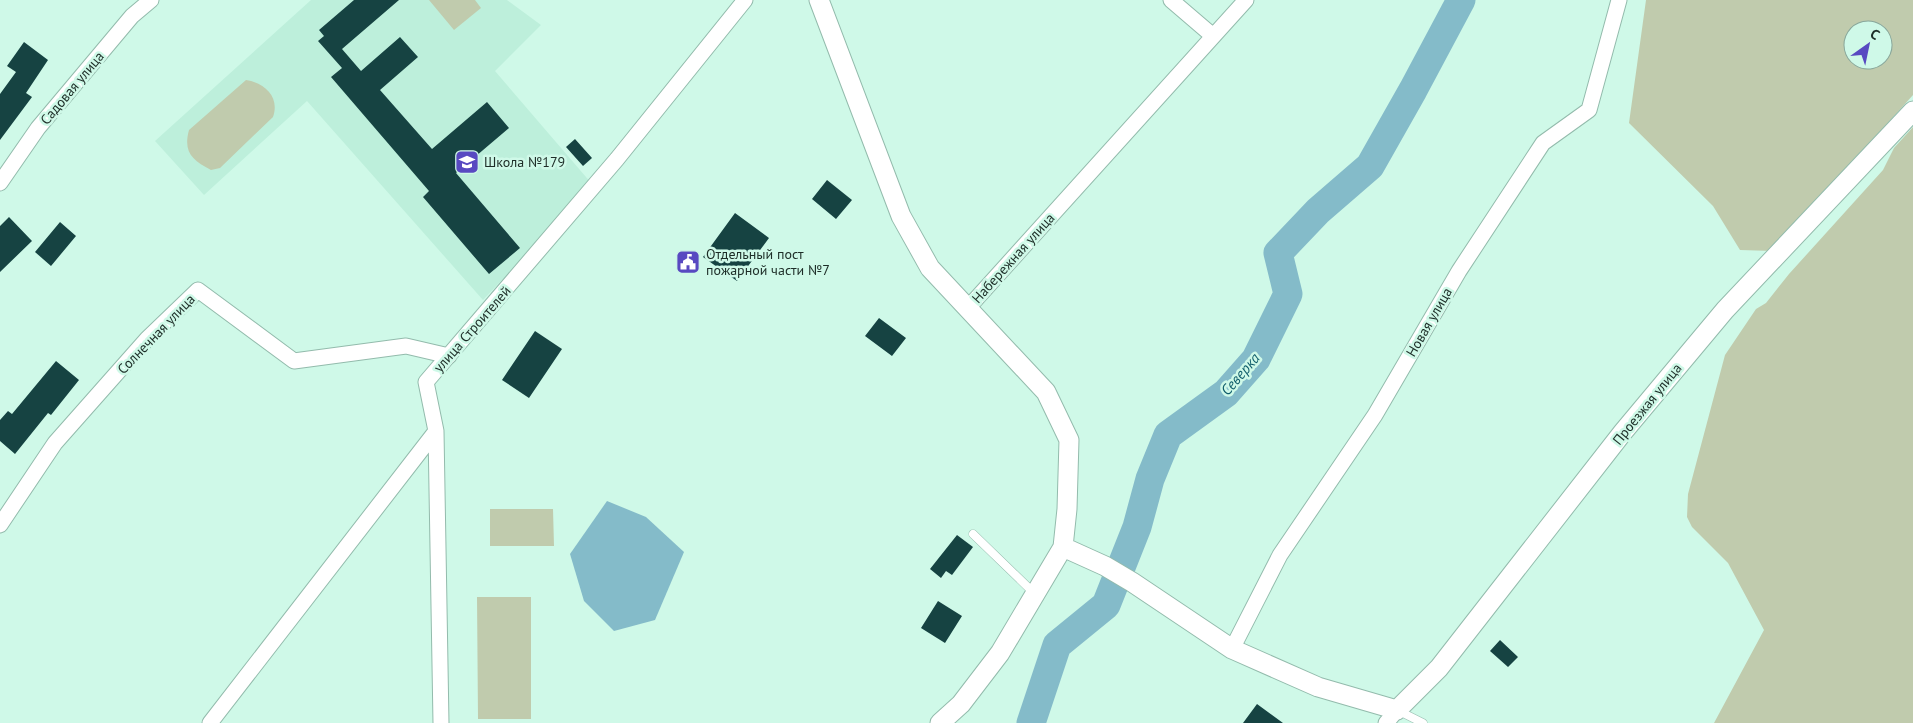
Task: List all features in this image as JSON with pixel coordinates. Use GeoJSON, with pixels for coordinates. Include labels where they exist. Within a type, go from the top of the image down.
{"type":"FeatureCollection","features":[{"type":"Feature","properties":{"kind":"street","name":"Садовая улица"},"geometry":{"type":"LineString","coordinates":[[0,182],[38,128],[132,16],[152,0]]}},
{"type":"Feature","properties":{"kind":"street","name":"улица Строителей"},"geometry":{"type":"LineString","coordinates":[[436,431],[426,382],[618,159],[746,0]]}},
{"type":"Feature","properties":{"kind":"street"},"geometry":{"type":"LineString","coordinates":[[819,0],[901,216],[930,268],[968,309]]}},
{"type":"Feature","properties":{"kind":"street"},"geometry":{"type":"LineString","coordinates":[[1171,0],[1213,36]]}},
{"type":"Feature","properties":{"kind":"street","name":"Набережная улица"},"geometry":{"type":"LineString","coordinates":[[940,723],[961,704],[1000,653],[1063,546],[1067,509],[1070,440],[1046,392],[968,309],[1246,0]]}},
{"type":"Feature","properties":{"kind":"street","name":"Новая улица"},"geometry":{"type":"LineString","coordinates":[[1232,649],[1280,554],[1375,415],[1464,263],[1543,144],[1589,110],[1619,0]]}},
{"type":"Feature","properties":{"kind":"street","name":"Проезжая улица"},"geometry":{"type":"LineString","coordinates":[[1392,716],[1439,668],[1623,432],[1725,310],[1913,111]]}},
{"type":"Feature","properties":{"kind":"street","name":"Солнечная улица"},"geometry":{"type":"LineString","coordinates":[[0,525],[55,443],[147,339],[198,290],[294,361],[406,346],[449,356]]}},
{"type":"Feature","properties":{"kind":"street"},"geometry":{"type":"LineString","coordinates":[[436,431],[441,723]]}},
{"type":"Feature","properties":{"kind":"street"},"geometry":{"type":"LineString","coordinates":[[210,723],[436,431]]}},
{"type":"Feature","properties":{"kind":"street"},"geometry":{"type":"LineString","coordinates":[[1063,546],[1105,566],[1132,582],[1232,649],[1318,688],[1392,716]]}},
{"type":"Feature","properties":{"kind":"lane"},"geometry":{"type":"LineString","coordinates":[[436,501],[448,518]]}},
{"type":"Feature","properties":{"kind":"lane"},"geometry":{"type":"LineString","coordinates":[[973,534],[1035,594]]}},
{"type":"Feature","properties":{"kind":"lane"},"geometry":{"type":"LineString","coordinates":[[1392,716],[1423,723]]}},
{"type":"Feature","properties":{"kind":"shaded area","name":"Школа №179"},"geometry":{"type":"Polygon","coordinates":[[[311,0],[507,0],[541,25],[495,71],[592,184],[483,300],[307,101],[204,195],[155,141],[311,0]]]}},
{"type":"Feature","properties":{"kind":"shaded area"},"geometry":{"type":"Polygon","coordinates":[[[429,0],[475,0],[481,8],[454,30],[429,0]]]}},
{"type":"Feature","properties":{"kind":"shaded area"},"geometry":{"type":"Polygon","coordinates":[[[1646,0],[1913,0],[1913,95],[1773,251],[1740,250],[1713,206],[1629,123],[1646,0]]]}},
{"type":"Feature","properties":{"kind":"shaded area"},"geometry":{"type":"Polygon","coordinates":[[[246,80],[259,84],[273,97],[275,110],[273,117],[220,168],[211,170],[194,159],[188,150],[187,138],[189,130],[246,80]]]}},
{"type":"Feature","properties":{"kind":"shaded area"},"geometry":{"type":"Polygon","coordinates":[[[1913,127],[1913,723],[1714,723],[1764,630],[1728,563],[1692,527],[1687,517],[1688,494],[1725,355],[1756,309],[1766,303],[1789,274],[1883,170],[1894,148],[1913,127]]]}},
{"type":"Feature","properties":{"kind":"shaded area"},"geometry":{"type":"Polygon","coordinates":[[[490,509],[553,509],[554,546],[490,546],[490,509]]]}},
{"type":"Feature","properties":{"kind":"shaded area"},"geometry":{"type":"Polygon","coordinates":[[[477,597],[531,597],[531,719],[478,719],[477,597]]]}},
{"type":"Feature","properties":{"kind":"water"},"geometry":{"type":"Polygon","coordinates":[[[607,501],[646,517],[684,552],[655,620],[614,631],[584,601],[570,554],[607,501]]]}},
{"type":"Feature","properties":{"kind":"building"},"geometry":{"type":"Polygon","coordinates":[[[354,0],[399,0],[342,49],[361,71],[400,37],[418,57],[380,90],[432,149],[487,102],[509,128],[456,173],[520,248],[489,274],[423,197],[429,191],[331,77],[342,68],[318,41],[324,36],[319,30],[354,0]]]}},
{"type":"Feature","properties":{"kind":"building"},"geometry":{"type":"Polygon","coordinates":[[[24,42],[48,60],[26,93],[32,97],[0,140],[0,94],[16,72],[7,66],[24,42]]]}},
{"type":"Feature","properties":{"kind":"building"},"geometry":{"type":"Polygon","coordinates":[[[575,139],[592,158],[583,166],[566,147],[575,139]]]}},
{"type":"Feature","properties":{"kind":"building"},"geometry":{"type":"Polygon","coordinates":[[[827,180],[852,200],[836,219],[812,199],[827,180]]]}},
{"type":"Feature","properties":{"kind":"building"},"geometry":{"type":"Polygon","coordinates":[[[735,213],[769,238],[737,281],[703,257],[735,213]]]}},
{"type":"Feature","properties":{"kind":"building"},"geometry":{"type":"Polygon","coordinates":[[[9,217],[32,241],[0,272],[0,226],[9,217]]]}},
{"type":"Feature","properties":{"kind":"building"},"geometry":{"type":"Polygon","coordinates":[[[60,222],[76,236],[51,266],[35,252],[60,222]]]}},
{"type":"Feature","properties":{"kind":"building"},"geometry":{"type":"Polygon","coordinates":[[[879,318],[906,338],[892,356],[865,336],[879,318]]]}},
{"type":"Feature","properties":{"kind":"building"},"geometry":{"type":"Polygon","coordinates":[[[535,331],[562,349],[529,398],[502,380],[535,331]]]}},
{"type":"Feature","properties":{"kind":"building"},"geometry":{"type":"Polygon","coordinates":[[[56,361],[79,380],[51,415],[48,413],[15,454],[0,441],[0,420],[8,411],[12,414],[56,361]]]}},
{"type":"Feature","properties":{"kind":"building"},"geometry":{"type":"Polygon","coordinates":[[[957,535],[973,547],[952,575],[946,571],[941,578],[930,569],[957,535]]]}},
{"type":"Feature","properties":{"kind":"building"},"geometry":{"type":"Polygon","coordinates":[[[938,601],[962,616],[945,643],[921,628],[938,601]]]}},
{"type":"Feature","properties":{"kind":"building"},"geometry":{"type":"Polygon","coordinates":[[[1500,640],[1518,657],[1508,667],[1490,651],[1500,640]]]}},
{"type":"Feature","properties":{"kind":"building"},"geometry":{"type":"Polygon","coordinates":[[[1257,704],[1283,723],[1243,723],[1257,704]]]}},
{"type":"Feature","properties":{"kind":"waterway","name":"Северка"},"geometry":{"type":"LineString","coordinates":[[1031,723],[1057,645],[1106,605],[1137,527],[1150,479],[1168,435],[1226,393],[1256,359],[1288,294],[1278,253],[1318,211],[1370,166],[1461,0]]}},
{"type":"Feature","properties":{"kind":"place","name":"Школа №179"},"geometry":{"type":"Point","coordinates":[467,162]}},
{"type":"Feature","properties":{"kind":"place","name":"Отдельный пост пожарной части №7"},"geometry":{"type":"Point","coordinates":[688,262]}}]}
